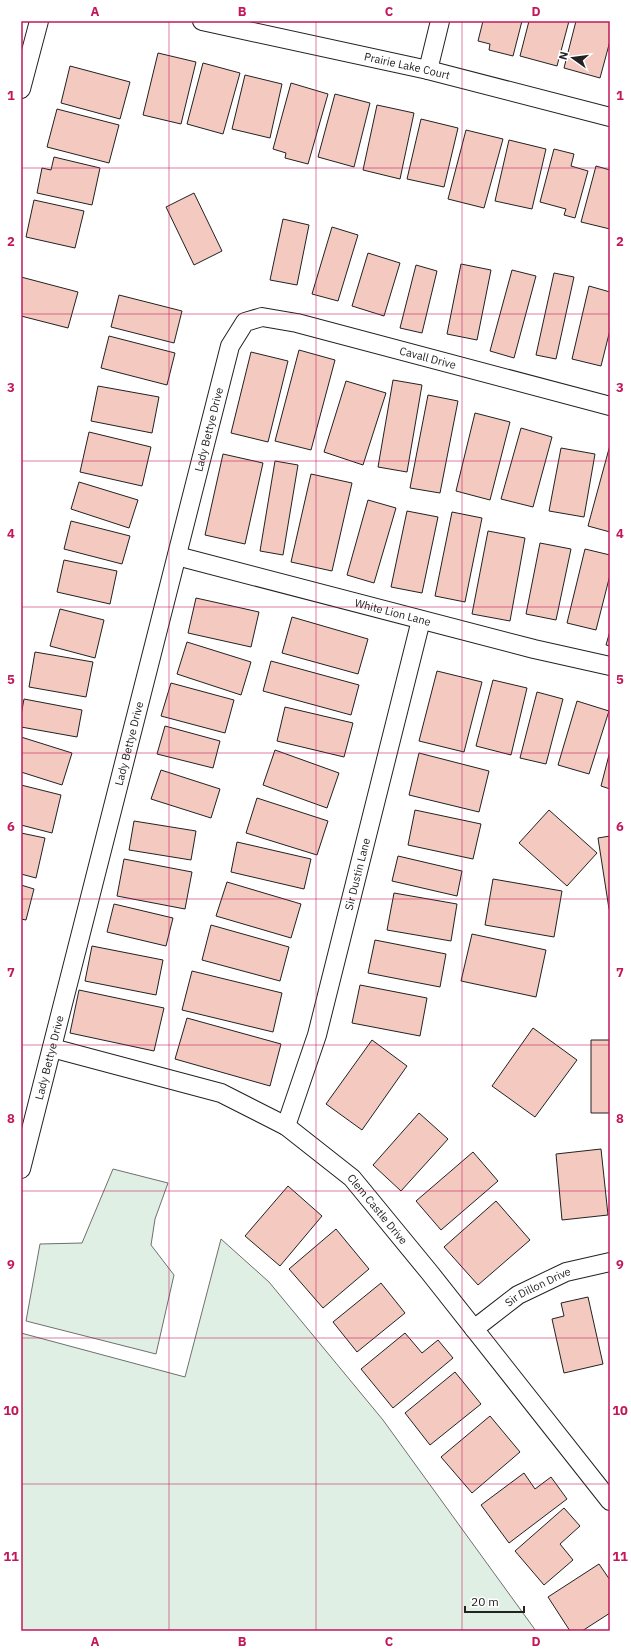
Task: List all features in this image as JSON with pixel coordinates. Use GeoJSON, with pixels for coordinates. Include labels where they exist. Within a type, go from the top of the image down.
{"type":"FeatureCollection","features":[{"type":"Feature","properties":{"kind":"street"},"geometry":{"type":"LineString","coordinates":[[21,90],[39,21]]}},
{"type":"Feature","properties":{"kind":"street","name":"Prairie Lake Court"},"geometry":{"type":"LineString","coordinates":[[202,21],[428,70],[610,117]]}},
{"type":"Feature","properties":{"kind":"street"},"geometry":{"type":"LineString","coordinates":[[428,70],[440,21]]}},
{"type":"Feature","properties":{"kind":"street","name":"Cavall Drive"},"geometry":{"type":"LineString","coordinates":[[245,322],[262,317],[297,323],[610,406]]}},
{"type":"Feature","properties":{"kind":"street","name":"Lady Bettye Drive"},"geometry":{"type":"LineString","coordinates":[[21,1169],[230,346],[245,322]]}},
{"type":"Feature","properties":{"kind":"street","name":"White Lion Lane"},"geometry":{"type":"LineString","coordinates":[[176,556],[534,649],[610,666]]}},
{"type":"Feature","properties":{"kind":"street","name":"Sir Dustin Lane"},"geometry":{"type":"LineString","coordinates":[[286,1126],[317,1035],[421,620]]}},
{"type":"Feature","properties":{"kind":"street","name":"Clem Castle Drive"},"geometry":{"type":"LineString","coordinates":[[52,1048],[221,1093],[286,1126],[352,1178],[610,1501]]}},
{"type":"Feature","properties":{"kind":"street","name":"Sir Dillon Drive"},"geometry":{"type":"LineString","coordinates":[[474,1329],[518,1296],[566,1272],[610,1262]]}},
{"type":"Feature","properties":{"kind":"green space"},"geometry":{"type":"Polygon","coordinates":[[[113,1169],[168,1183],[155,1219],[151,1245],[174,1275],[156,1354],[26,1321],[40,1244],[82,1243],[113,1169]]]}},
{"type":"Feature","properties":{"kind":"green space"},"geometry":{"type":"Polygon","coordinates":[[[221,1239],[269,1282],[383,1420],[536,1631],[21,1631],[21,1333],[185,1377],[221,1239]]]}},
{"type":"Feature","properties":{"kind":"building"},"geometry":{"type":"Polygon","coordinates":[[[483,21],[522,21],[513,56],[489,50],[490,44],[478,41],[483,21]]]}},
{"type":"Feature","properties":{"kind":"building"},"geometry":{"type":"Polygon","coordinates":[[[529,21],[569,21],[557,66],[520,56],[529,21]]]}},
{"type":"Feature","properties":{"kind":"building"},"geometry":{"type":"Polygon","coordinates":[[[576,21],[610,21],[610,41],[600,78],[564,68],[576,21]]]}},
{"type":"Feature","properties":{"kind":"building"},"geometry":{"type":"Polygon","coordinates":[[[158,53],[196,62],[181,124],[143,115],[158,53]]]}},
{"type":"Feature","properties":{"kind":"building"},"geometry":{"type":"Polygon","coordinates":[[[203,63],[240,73],[223,134],[187,124],[203,63]]]}},
{"type":"Feature","properties":{"kind":"building"},"geometry":{"type":"Polygon","coordinates":[[[70,66],[130,82],[120,119],[61,103],[70,66]]]}},
{"type":"Feature","properties":{"kind":"building"},"geometry":{"type":"Polygon","coordinates":[[[245,75],[282,84],[270,138],[232,129],[245,75]]]}},
{"type":"Feature","properties":{"kind":"building"},"geometry":{"type":"Polygon","coordinates":[[[291,83],[328,94],[308,164],[285,158],[286,153],[273,149],[291,83]]]}},
{"type":"Feature","properties":{"kind":"building"},"geometry":{"type":"Polygon","coordinates":[[[335,94],[370,103],[354,167],[318,157],[335,94]]]}},
{"type":"Feature","properties":{"kind":"building"},"geometry":{"type":"Polygon","coordinates":[[[377,105],[414,113],[400,179],[363,170],[377,105]]]}},
{"type":"Feature","properties":{"kind":"building"},"geometry":{"type":"Polygon","coordinates":[[[57,109],[119,125],[109,163],[47,147],[57,109]]]}},
{"type":"Feature","properties":{"kind":"building"},"geometry":{"type":"Polygon","coordinates":[[[421,119],[458,128],[444,187],[407,179],[421,119]]]}},
{"type":"Feature","properties":{"kind":"building"},"geometry":{"type":"Polygon","coordinates":[[[466,130],[503,139],[484,208],[448,199],[466,130]]]}},
{"type":"Feature","properties":{"kind":"building"},"geometry":{"type":"Polygon","coordinates":[[[509,140],[546,149],[532,209],[495,201],[509,140]]]}},
{"type":"Feature","properties":{"kind":"building"},"geometry":{"type":"Polygon","coordinates":[[[554,149],[574,154],[571,166],[588,171],[575,218],[564,215],[566,209],[540,202],[554,149]]]}},
{"type":"Feature","properties":{"kind":"building"},"geometry":{"type":"Polygon","coordinates":[[[54,157],[100,168],[92,205],[37,193],[42,168],[51,170],[54,157]]]}},
{"type":"Feature","properties":{"kind":"building"},"geometry":{"type":"Polygon","coordinates":[[[596,166],[610,170],[610,229],[581,222],[596,166]]]}},
{"type":"Feature","properties":{"kind":"building"},"geometry":{"type":"Polygon","coordinates":[[[194,193],[222,251],[194,265],[166,207],[194,193]]]}},
{"type":"Feature","properties":{"kind":"building"},"geometry":{"type":"Polygon","coordinates":[[[34,200],[84,211],[75,248],[26,237],[34,200]]]}},
{"type":"Feature","properties":{"kind":"building"},"geometry":{"type":"Polygon","coordinates":[[[283,219],[309,225],[297,285],[270,280],[283,219]]]}},
{"type":"Feature","properties":{"kind":"building"},"geometry":{"type":"Polygon","coordinates":[[[332,227],[358,235],[338,301],[312,294],[332,227]]]}},
{"type":"Feature","properties":{"kind":"building"},"geometry":{"type":"Polygon","coordinates":[[[368,253],[400,263],[384,316],[352,306],[368,253]]]}},
{"type":"Feature","properties":{"kind":"building"},"geometry":{"type":"Polygon","coordinates":[[[461,264],[491,270],[477,340],[447,334],[461,264]]]}},
{"type":"Feature","properties":{"kind":"building"},"geometry":{"type":"Polygon","coordinates":[[[416,265],[437,271],[422,333],[400,328],[416,265]]]}},
{"type":"Feature","properties":{"kind":"building"},"geometry":{"type":"Polygon","coordinates":[[[512,270],[536,276],[514,358],[490,351],[512,270]]]}},
{"type":"Feature","properties":{"kind":"building"},"geometry":{"type":"Polygon","coordinates":[[[554,273],[574,277],[556,359],[536,355],[554,273]]]}},
{"type":"Feature","properties":{"kind":"building"},"geometry":{"type":"Polygon","coordinates":[[[21,277],[78,292],[68,328],[21,316],[21,277]]]}},
{"type":"Feature","properties":{"kind":"building"},"geometry":{"type":"Polygon","coordinates":[[[589,286],[610,292],[610,330],[601,366],[572,359],[589,286]]]}},
{"type":"Feature","properties":{"kind":"building"},"geometry":{"type":"Polygon","coordinates":[[[119,295],[182,311],[174,343],[111,327],[119,295]]]}},
{"type":"Feature","properties":{"kind":"building"},"geometry":{"type":"Polygon","coordinates":[[[109,336],[175,353],[167,385],[101,368],[109,336]]]}},
{"type":"Feature","properties":{"kind":"building"},"geometry":{"type":"Polygon","coordinates":[[[299,350],[335,360],[311,450],[275,441],[299,350]]]}},
{"type":"Feature","properties":{"kind":"building"},"geometry":{"type":"Polygon","coordinates":[[[251,352],[288,361],[268,442],[231,433],[251,352]]]}},
{"type":"Feature","properties":{"kind":"building"},"geometry":{"type":"Polygon","coordinates":[[[393,380],[422,385],[407,472],[378,467],[393,380]]]}},
{"type":"Feature","properties":{"kind":"building"},"geometry":{"type":"Polygon","coordinates":[[[346,381],[386,393],[363,465],[324,452],[346,381]]]}},
{"type":"Feature","properties":{"kind":"building"},"geometry":{"type":"Polygon","coordinates":[[[98,386],[159,397],[152,433],[91,421],[98,386]]]}},
{"type":"Feature","properties":{"kind":"building"},"geometry":{"type":"Polygon","coordinates":[[[428,395],[458,401],[440,493],[410,488],[428,395]]]}},
{"type":"Feature","properties":{"kind":"building"},"geometry":{"type":"Polygon","coordinates":[[[475,413],[510,422],[490,500],[456,491],[475,413]]]}},
{"type":"Feature","properties":{"kind":"building"},"geometry":{"type":"Polygon","coordinates":[[[521,428],[552,437],[533,507],[501,499],[521,428]]]}},
{"type":"Feature","properties":{"kind":"building"},"geometry":{"type":"Polygon","coordinates":[[[89,432],[151,447],[142,486],[80,472],[89,432]]]}},
{"type":"Feature","properties":{"kind":"building"},"geometry":{"type":"Polygon","coordinates":[[[610,445],[610,532],[588,526],[610,445]]]}},
{"type":"Feature","properties":{"kind":"building"},"geometry":{"type":"Polygon","coordinates":[[[561,448],[595,454],[584,517],[549,511],[561,448]]]}},
{"type":"Feature","properties":{"kind":"building"},"geometry":{"type":"Polygon","coordinates":[[[223,454],[263,463],[245,544],[205,535],[223,454]]]}},
{"type":"Feature","properties":{"kind":"building"},"geometry":{"type":"Polygon","coordinates":[[[275,461],[298,465],[283,555],[260,551],[275,461]]]}},
{"type":"Feature","properties":{"kind":"building"},"geometry":{"type":"Polygon","coordinates":[[[311,474],[352,483],[332,571],[291,562],[311,474]]]}},
{"type":"Feature","properties":{"kind":"building"},"geometry":{"type":"Polygon","coordinates":[[[79,482],[138,500],[129,528],[71,509],[79,482]]]}},
{"type":"Feature","properties":{"kind":"building"},"geometry":{"type":"Polygon","coordinates":[[[368,500],[396,508],[374,583],[347,575],[368,500]]]}},
{"type":"Feature","properties":{"kind":"building"},"geometry":{"type":"Polygon","coordinates":[[[407,511],[438,517],[422,593],[391,587],[407,511]]]}},
{"type":"Feature","properties":{"kind":"building"},"geometry":{"type":"Polygon","coordinates":[[[452,512],[482,518],[465,602],[435,596],[452,512]]]}},
{"type":"Feature","properties":{"kind":"building"},"geometry":{"type":"Polygon","coordinates":[[[71,521],[130,536],[122,564],[64,549],[71,521]]]}},
{"type":"Feature","properties":{"kind":"building"},"geometry":{"type":"Polygon","coordinates":[[[488,531],[525,538],[510,621],[472,614],[488,531]]]}},
{"type":"Feature","properties":{"kind":"building"},"geometry":{"type":"Polygon","coordinates":[[[540,543],[571,549],[556,620],[526,614],[540,543]]]}},
{"type":"Feature","properties":{"kind":"building"},"geometry":{"type":"Polygon","coordinates":[[[585,549],[610,555],[610,575],[596,630],[567,623],[585,549]]]}},
{"type":"Feature","properties":{"kind":"building"},"geometry":{"type":"Polygon","coordinates":[[[64,560],[117,571],[110,604],[57,592],[64,560]]]}},
{"type":"Feature","properties":{"kind":"building"},"geometry":{"type":"Polygon","coordinates":[[[196,598],[259,612],[251,647],[188,633],[196,598]]]}},
{"type":"Feature","properties":{"kind":"building"},"geometry":{"type":"Polygon","coordinates":[[[60,609],[104,620],[95,658],[50,646],[60,609]]]}},
{"type":"Feature","properties":{"kind":"building"},"geometry":{"type":"Polygon","coordinates":[[[292,617],[368,639],[358,674],[282,653],[292,617]]]}},
{"type":"Feature","properties":{"kind":"building"},"geometry":{"type":"Polygon","coordinates":[[[610,631],[610,646],[606,645],[610,631]]]}},
{"type":"Feature","properties":{"kind":"building"},"geometry":{"type":"Polygon","coordinates":[[[187,642],[251,662],[241,695],[177,674],[187,642]]]}},
{"type":"Feature","properties":{"kind":"building"},"geometry":{"type":"Polygon","coordinates":[[[35,652],[93,662],[86,697],[29,687],[35,652]]]}},
{"type":"Feature","properties":{"kind":"building"},"geometry":{"type":"Polygon","coordinates":[[[271,661],[359,685],[351,715],[263,691],[271,661]]]}},
{"type":"Feature","properties":{"kind":"building"},"geometry":{"type":"Polygon","coordinates":[[[437,671],[482,682],[464,752],[419,741],[437,671]]]}},
{"type":"Feature","properties":{"kind":"building"},"geometry":{"type":"Polygon","coordinates":[[[493,680],[527,688],[511,755],[476,746],[493,680]]]}},
{"type":"Feature","properties":{"kind":"building"},"geometry":{"type":"Polygon","coordinates":[[[171,683],[234,700],[225,733],[161,716],[171,683]]]}},
{"type":"Feature","properties":{"kind":"building"},"geometry":{"type":"Polygon","coordinates":[[[537,692],[563,699],[546,764],[520,758],[537,692]]]}},
{"type":"Feature","properties":{"kind":"building"},"geometry":{"type":"Polygon","coordinates":[[[24,699],[82,710],[77,737],[21,727],[21,715],[24,699]]]}},
{"type":"Feature","properties":{"kind":"building"},"geometry":{"type":"Polygon","coordinates":[[[577,701],[609,711],[589,774],[558,765],[577,701]]]}},
{"type":"Feature","properties":{"kind":"building"},"geometry":{"type":"Polygon","coordinates":[[[285,707],[353,723],[344,757],[277,741],[285,707]]]}},
{"type":"Feature","properties":{"kind":"building"},"geometry":{"type":"Polygon","coordinates":[[[165,726],[220,741],[213,768],[157,754],[165,726]]]}},
{"type":"Feature","properties":{"kind":"building"},"geometry":{"type":"Polygon","coordinates":[[[21,737],[72,753],[62,785],[21,772],[21,737]]]}},
{"type":"Feature","properties":{"kind":"building"},"geometry":{"type":"Polygon","coordinates":[[[275,750],[339,773],[327,808],[263,785],[275,750]]]}},
{"type":"Feature","properties":{"kind":"building"},"geometry":{"type":"Polygon","coordinates":[[[610,751],[610,789],[601,786],[610,751]]]}},
{"type":"Feature","properties":{"kind":"building"},"geometry":{"type":"Polygon","coordinates":[[[419,753],[489,771],[479,812],[409,795],[419,753]]]}},
{"type":"Feature","properties":{"kind":"building"},"geometry":{"type":"Polygon","coordinates":[[[161,770],[220,789],[211,818],[151,799],[161,770]]]}},
{"type":"Feature","properties":{"kind":"building"},"geometry":{"type":"Polygon","coordinates":[[[21,785],[61,795],[52,833],[21,825],[21,785]]]}},
{"type":"Feature","properties":{"kind":"building"},"geometry":{"type":"Polygon","coordinates":[[[257,798],[328,821],[317,855],[246,833],[257,798]]]}},
{"type":"Feature","properties":{"kind":"building"},"geometry":{"type":"Polygon","coordinates":[[[415,810],[481,824],[473,859],[408,845],[415,810]]]}},
{"type":"Feature","properties":{"kind":"building"},"geometry":{"type":"Polygon","coordinates":[[[549,810],[597,853],[567,886],[519,843],[549,810]]]}},
{"type":"Feature","properties":{"kind":"building"},"geometry":{"type":"Polygon","coordinates":[[[134,821],[196,831],[191,860],[129,850],[134,821]]]}},
{"type":"Feature","properties":{"kind":"building"},"geometry":{"type":"Polygon","coordinates":[[[21,833],[45,838],[36,878],[21,874],[21,833]]]}},
{"type":"Feature","properties":{"kind":"building"},"geometry":{"type":"Polygon","coordinates":[[[610,836],[610,909],[609,909],[598,838],[610,836]]]}},
{"type":"Feature","properties":{"kind":"building"},"geometry":{"type":"Polygon","coordinates":[[[237,842],[311,859],[304,889],[231,872],[237,842]]]}},
{"type":"Feature","properties":{"kind":"building"},"geometry":{"type":"Polygon","coordinates":[[[398,856],[462,871],[457,896],[392,881],[398,856]]]}},
{"type":"Feature","properties":{"kind":"building"},"geometry":{"type":"Polygon","coordinates":[[[124,859],[192,872],[185,909],[117,896],[124,859]]]}},
{"type":"Feature","properties":{"kind":"building"},"geometry":{"type":"Polygon","coordinates":[[[493,879],[562,891],[554,937],[485,925],[493,879]]]}},
{"type":"Feature","properties":{"kind":"building"},"geometry":{"type":"Polygon","coordinates":[[[227,882],[301,904],[291,938],[216,916],[227,882]]]}},
{"type":"Feature","properties":{"kind":"building"},"geometry":{"type":"Polygon","coordinates":[[[21,885],[34,889],[26,920],[21,919],[21,885]]]}},
{"type":"Feature","properties":{"kind":"building"},"geometry":{"type":"Polygon","coordinates":[[[394,893],[457,904],[451,941],[387,930],[394,893]]]}},
{"type":"Feature","properties":{"kind":"building"},"geometry":{"type":"Polygon","coordinates":[[[114,904],[173,918],[166,946],[107,932],[114,904]]]}},
{"type":"Feature","properties":{"kind":"building"},"geometry":{"type":"Polygon","coordinates":[[[211,925],[289,947],[280,981],[202,960],[211,925]]]}},
{"type":"Feature","properties":{"kind":"building"},"geometry":{"type":"Polygon","coordinates":[[[472,934],[546,950],[536,997],[461,981],[472,934]]]}},
{"type":"Feature","properties":{"kind":"building"},"geometry":{"type":"Polygon","coordinates":[[[375,940],[446,954],[440,987],[368,973],[375,940]]]}},
{"type":"Feature","properties":{"kind":"building"},"geometry":{"type":"Polygon","coordinates":[[[92,946],[163,960],[156,995],[85,981],[92,946]]]}},
{"type":"Feature","properties":{"kind":"building"},"geometry":{"type":"Polygon","coordinates":[[[192,971],[282,993],[273,1032],[182,1010],[192,971]]]}},
{"type":"Feature","properties":{"kind":"building"},"geometry":{"type":"Polygon","coordinates":[[[360,985],[427,998],[420,1036],[352,1023],[360,985]]]}},
{"type":"Feature","properties":{"kind":"building"},"geometry":{"type":"Polygon","coordinates":[[[79,990],[164,1008],[154,1051],[70,1033],[79,990]]]}},
{"type":"Feature","properties":{"kind":"building"},"geometry":{"type":"Polygon","coordinates":[[[187,1018],[281,1044],[270,1086],[175,1059],[187,1018]]]}},
{"type":"Feature","properties":{"kind":"building"},"geometry":{"type":"Polygon","coordinates":[[[533,1028],[577,1060],[535,1117],[492,1086],[533,1028]]]}},
{"type":"Feature","properties":{"kind":"building"},"geometry":{"type":"Polygon","coordinates":[[[372,1040],[407,1066],[362,1130],[326,1104],[372,1040]]]}},
{"type":"Feature","properties":{"kind":"building"},"geometry":{"type":"Polygon","coordinates":[[[591,1040],[610,1040],[610,1113],[591,1113],[591,1040]]]}},
{"type":"Feature","properties":{"kind":"building"},"geometry":{"type":"Polygon","coordinates":[[[419,1113],[448,1139],[401,1191],[373,1165],[419,1113]]]}},
{"type":"Feature","properties":{"kind":"building"},"geometry":{"type":"Polygon","coordinates":[[[601,1149],[608,1215],[562,1220],[556,1154],[601,1149]]]}},
{"type":"Feature","properties":{"kind":"building"},"geometry":{"type":"Polygon","coordinates":[[[473,1152],[498,1181],[441,1230],[416,1201],[473,1152]]]}},
{"type":"Feature","properties":{"kind":"building"},"geometry":{"type":"Polygon","coordinates":[[[288,1186],[322,1216],[280,1266],[245,1236],[288,1186]]]}},
{"type":"Feature","properties":{"kind":"building"},"geometry":{"type":"Polygon","coordinates":[[[496,1201],[530,1240],[478,1285],[444,1247],[496,1201]]]}},
{"type":"Feature","properties":{"kind":"building"},"geometry":{"type":"Polygon","coordinates":[[[336,1229],[369,1269],[323,1308],[289,1269],[336,1229]]]}},
{"type":"Feature","properties":{"kind":"building"},"geometry":{"type":"Polygon","coordinates":[[[381,1283],[405,1313],[357,1352],[333,1322],[381,1283]]]}},
{"type":"Feature","properties":{"kind":"building"},"geometry":{"type":"Polygon","coordinates":[[[588,1297],[603,1364],[564,1373],[552,1319],[564,1316],[561,1303],[588,1297]]]}},
{"type":"Feature","properties":{"kind":"building"},"geometry":{"type":"Polygon","coordinates":[[[405,1333],[422,1353],[438,1340],[453,1358],[393,1408],[361,1369],[405,1333]]]}},
{"type":"Feature","properties":{"kind":"building"},"geometry":{"type":"Polygon","coordinates":[[[455,1372],[481,1404],[430,1445],[405,1413],[455,1372]]]}},
{"type":"Feature","properties":{"kind":"building"},"geometry":{"type":"Polygon","coordinates":[[[490,1416],[520,1452],[472,1493],[441,1457],[490,1416]]]}},
{"type":"Feature","properties":{"kind":"building"},"geometry":{"type":"Polygon","coordinates":[[[524,1473],[535,1489],[551,1477],[567,1499],[509,1543],[481,1505],[524,1473]]]}},
{"type":"Feature","properties":{"kind":"building"},"geometry":{"type":"Polygon","coordinates":[[[564,1508],[580,1526],[560,1544],[573,1560],[544,1585],[515,1551],[564,1508]]]}},
{"type":"Feature","properties":{"kind":"building"},"geometry":{"type":"Polygon","coordinates":[[[599,1564],[610,1580],[610,1613],[582,1631],[570,1631],[548,1597],[599,1564]]]}}]}
